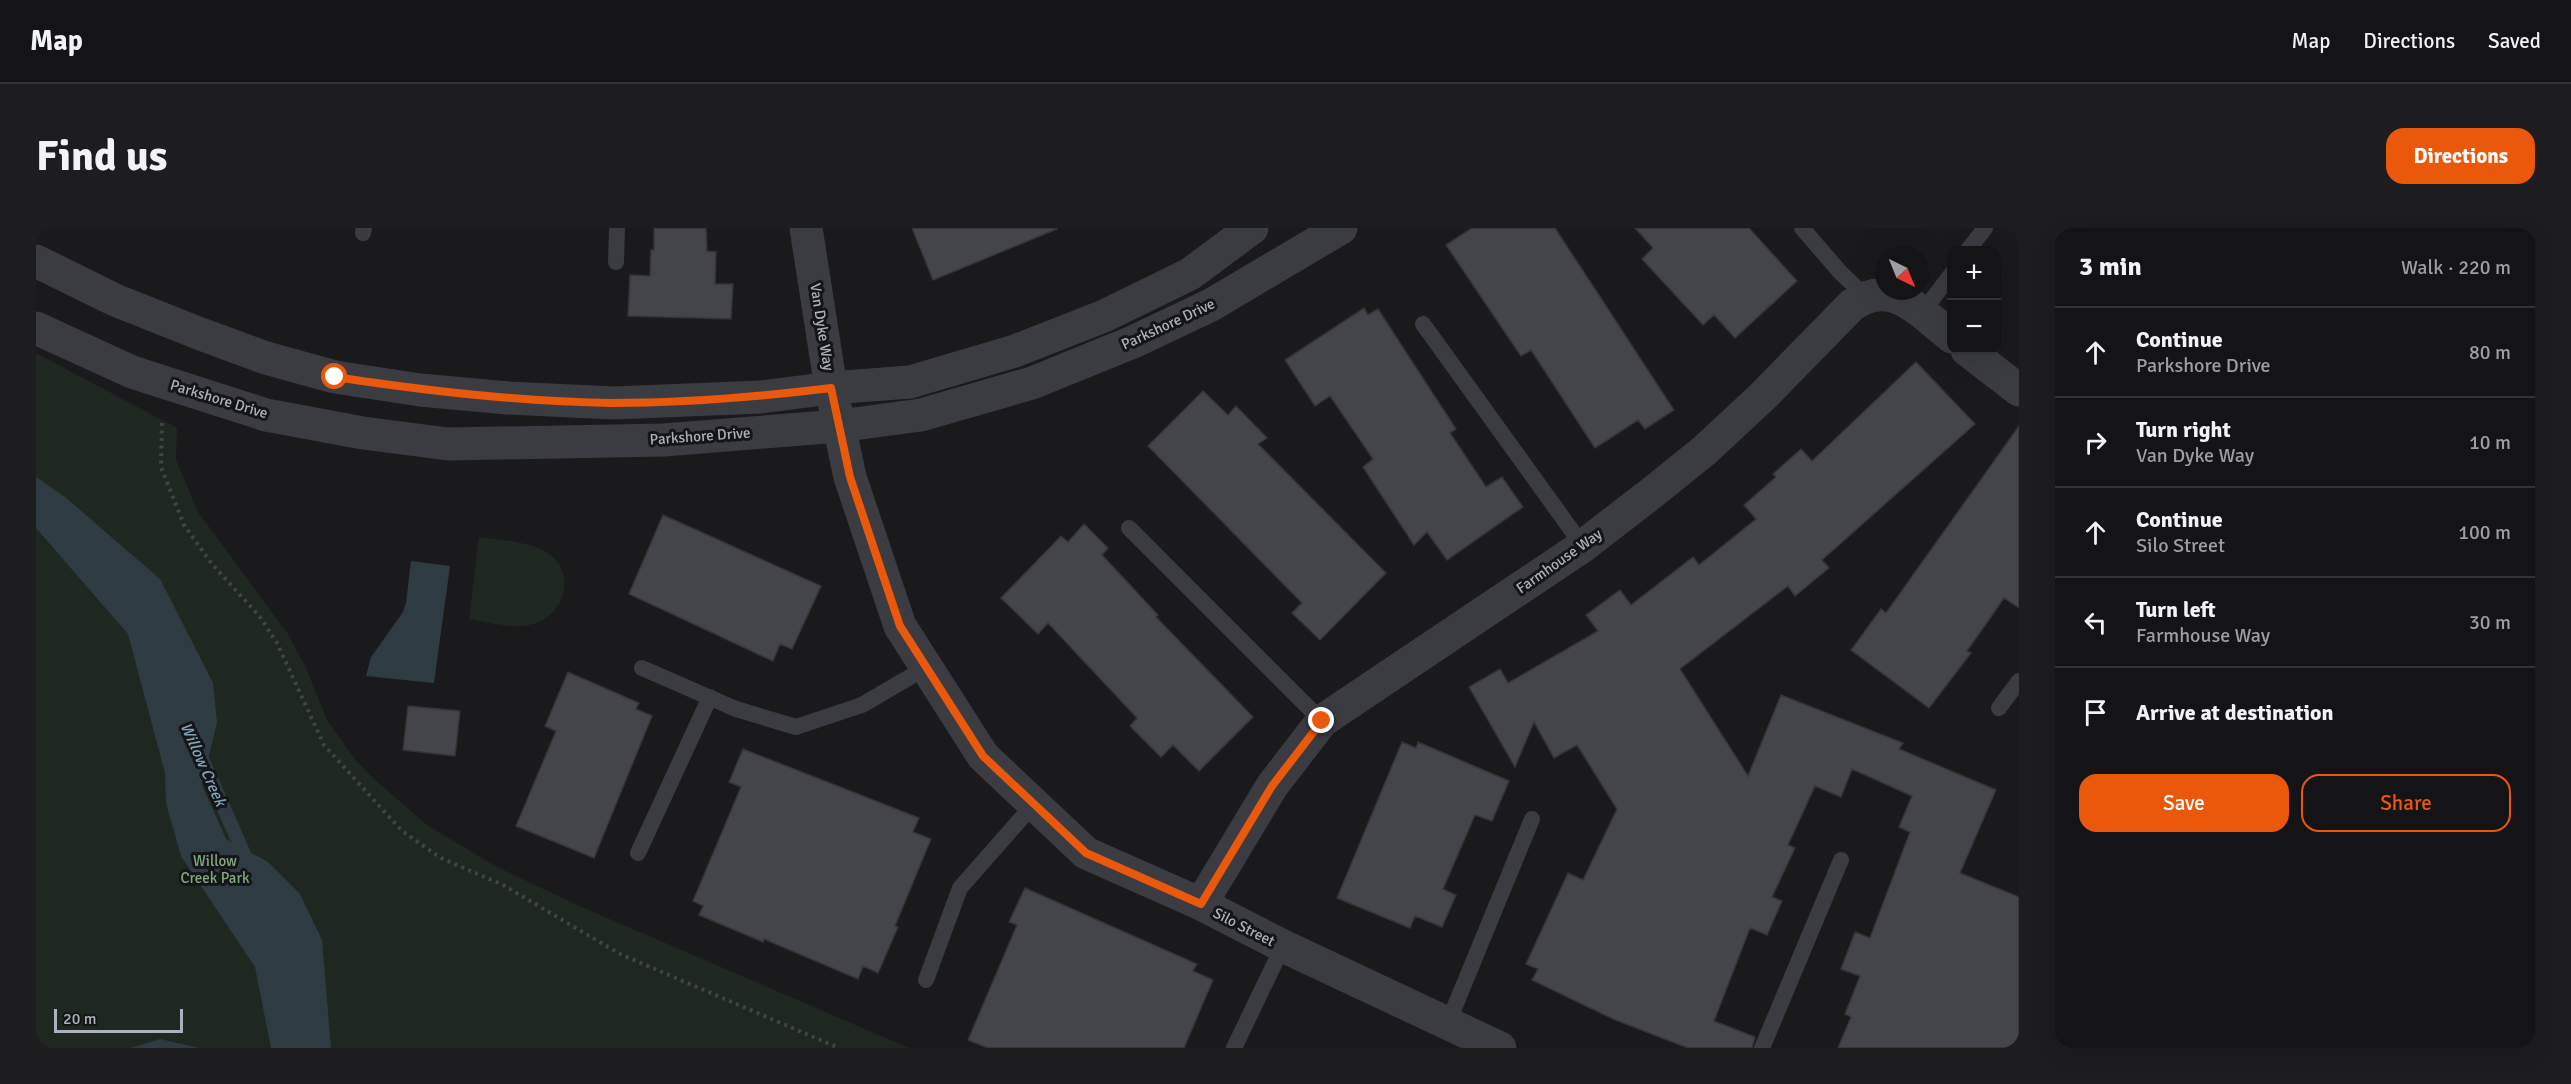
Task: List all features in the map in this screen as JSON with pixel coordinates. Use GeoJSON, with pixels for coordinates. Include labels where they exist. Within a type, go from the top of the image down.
{"type":"FeatureCollection","features":[{"type":"Feature","properties":{"kind":"street","name":"Van Dyke Way"},"geometry":{"type":"LineString","coordinates":[[806,228],[839,426]]}},
{"type":"Feature","properties":{"kind":"street"},"geometry":{"type":"LineString","coordinates":[[36,261],[115,300],[198,333],[266,358],[335,377],[431,391],[508,398],[612,403],[761,397],[831,388],[910,382],[1026,346],[1104,316],[1190,274],[1252,228]]}},
{"type":"Feature","properties":{"kind":"street","name":"Parkshore Drive"},"geometry":{"type":"LineString","coordinates":[[36,328],[132,372],[172,385],[266,415],[363,433],[448,444],[664,440],[839,426],[921,415],[1032,382],[1133,342],[1211,305],[1341,228]]}},
{"type":"Feature","properties":{"kind":"street"},"geometry":{"type":"LineString","coordinates":[[1865,296],[1879,292],[1889,293],[1947,333]]}},
{"type":"Feature","properties":{"kind":"street","name":"Farmhouse Way"},"geometry":{"type":"LineString","coordinates":[[1201,904],[1272,786],[1322,721],[1583,546],[1705,450],[1762,397],[1838,317],[1865,296]]}},
{"type":"Feature","properties":{"kind":"street"},"geometry":{"type":"LineString","coordinates":[[1972,354],[2019,390]]}},
{"type":"Feature","properties":{"kind":"street","name":"Silo Street"},"geometry":{"type":"LineString","coordinates":[[839,426],[850,477],[900,626],[983,756],[1086,853],[1201,904],[1283,946],[1500,1048]]}},
{"type":"Feature","properties":{"kind":"lane"},"geometry":{"type":"LineString","coordinates":[[616,262],[617,228]]}},
{"type":"Feature","properties":{"kind":"lane"},"geometry":{"type":"LineString","coordinates":[[1802,228],[1840,272],[1865,296]]}},
{"type":"Feature","properties":{"kind":"lane"},"geometry":{"type":"LineString","coordinates":[[1971,246],[1984,228]]}},
{"type":"Feature","properties":{"kind":"lane"},"geometry":{"type":"LineString","coordinates":[[1922,314],[1947,280]]}},
{"type":"Feature","properties":{"kind":"lane"},"geometry":{"type":"LineString","coordinates":[[1423,324],[1583,546]]}},
{"type":"Feature","properties":{"kind":"lane"},"geometry":{"type":"LineString","coordinates":[[1129,528],[1322,721]]}},
{"type":"Feature","properties":{"kind":"lane"},"geometry":{"type":"LineString","coordinates":[[642,668],[736,709],[796,727],[862,705],[927,667]]}},
{"type":"Feature","properties":{"kind":"lane"},"geometry":{"type":"LineString","coordinates":[[1999,708],[2019,681]]}},
{"type":"Feature","properties":{"kind":"lane"},"geometry":{"type":"LineString","coordinates":[[638,853],[710,697]]}},
{"type":"Feature","properties":{"kind":"lane"},"geometry":{"type":"LineString","coordinates":[[926,980],[960,888],[1034,804]]}},
{"type":"Feature","properties":{"kind":"lane"},"geometry":{"type":"LineString","coordinates":[[1448,1023],[1532,819]]}},
{"type":"Feature","properties":{"kind":"lane"},"geometry":{"type":"LineString","coordinates":[[1762,1048],[1841,860]]}},
{"type":"Feature","properties":{"kind":"lane"},"geometry":{"type":"LineString","coordinates":[[1234,1048],[1283,946]]}},
{"type":"Feature","properties":{"kind":"path"},"geometry":{"type":"LineString","coordinates":[[172,385],[160,429],[161,466],[184,525],[212,564],[260,617],[277,643],[324,745],[402,831],[441,858],[503,885],[620,954],[839,1048]]}},
{"type":"Feature","properties":{"kind":"green space","name":"Willow Creek Park"},"geometry":{"type":"Polygon","coordinates":[[[36,353],[177,428],[176,460],[198,512],[288,634],[306,668],[327,720],[354,758],[374,779],[427,825],[497,867],[586,909],[909,1048],[36,1048],[36,353]]]}},
{"type":"Feature","properties":{"kind":"green space"},"geometry":{"type":"Polygon","coordinates":[[[479,537],[528,545],[543,550],[554,558],[561,567],[564,590],[561,601],[554,611],[545,619],[526,626],[501,625],[469,619],[479,537]]]}},
{"type":"Feature","properties":{"kind":"water"},"geometry":{"type":"Polygon","coordinates":[[[36,477],[65,497],[160,579],[213,683],[217,722],[202,785],[226,839],[268,862],[300,894],[322,940],[331,1048],[271,1048],[255,967],[181,856],[166,803],[165,773],[128,634],[36,528],[36,477]]]}},
{"type":"Feature","properties":{"kind":"water"},"geometry":{"type":"Polygon","coordinates":[[[411,561],[450,566],[434,683],[366,676],[371,657],[403,612],[411,561]]]}},
{"type":"Feature","properties":{"kind":"water"},"geometry":{"type":"Polygon","coordinates":[[[160,1039],[199,1048],[131,1048],[160,1039]]]}},
{"type":"Feature","properties":{"kind":"building"},"geometry":{"type":"Polygon","coordinates":[[[654,228],[706,228],[707,251],[716,252],[715,284],[733,284],[731,319],[628,316],[630,275],[650,276],[651,250],[654,250],[654,228]]]}},
{"type":"Feature","properties":{"kind":"building"},"geometry":{"type":"Polygon","coordinates":[[[912,228],[1057,228],[1057,229],[933,280],[912,228]]]}},
{"type":"Feature","properties":{"kind":"building"},"geometry":{"type":"Polygon","coordinates":[[[1472,228],[1555,228],[1674,410],[1645,429],[1638,420],[1595,448],[1531,350],[1521,356],[1446,245],[1472,228]]]}},
{"type":"Feature","properties":{"kind":"building"},"geometry":{"type":"Polygon","coordinates":[[[1635,228],[1749,228],[1797,281],[1735,338],[1714,315],[1703,325],[1642,259],[1653,248],[1635,228]]]}},
{"type":"Feature","properties":{"kind":"building"},"geometry":{"type":"Polygon","coordinates":[[[1364,308],[1368,315],[1378,309],[1456,429],[1450,433],[1486,487],[1502,477],[1523,507],[1447,560],[1427,532],[1414,545],[1363,467],[1373,459],[1330,396],[1315,406],[1285,360],[1364,308]]]}},
{"type":"Feature","properties":{"kind":"building"},"geometry":{"type":"Polygon","coordinates":[[[1916,362],[1975,424],[1822,560],[1829,568],[1795,596],[1788,586],[1680,669],[1748,776],[1781,695],[1903,743],[1899,749],[1996,790],[1960,873],[2019,897],[2019,1048],[1838,1048],[1851,1017],[1845,1014],[1860,976],[1841,969],[1855,932],[1870,938],[1910,832],[1899,827],[1912,796],[1852,769],[1841,797],[1815,786],[1788,845],[1795,848],[1772,897],[1782,901],[1767,935],[1750,928],[1714,1021],[1755,1037],[1752,1048],[1688,1048],[1613,1019],[1532,980],[1538,969],[1526,964],[1568,873],[1583,880],[1617,809],[1577,745],[1554,758],[1534,722],[1515,767],[1469,687],[1500,669],[1508,683],[1598,631],[1586,615],[1620,590],[1631,605],[1693,557],[1699,565],[1756,519],[1744,505],[1776,477],[1773,474],[1801,449],[1812,461],[1916,362]]]}},
{"type":"Feature","properties":{"kind":"building"},"geometry":{"type":"Polygon","coordinates":[[[1203,391],[1228,415],[1236,406],[1267,438],[1258,444],[1386,573],[1320,640],[1292,613],[1302,603],[1148,446],[1203,391]]]}},
{"type":"Feature","properties":{"kind":"building"},"geometry":{"type":"Polygon","coordinates":[[[2019,426],[2019,608],[2004,598],[1967,651],[1971,653],[1929,708],[1851,650],[1881,609],[1886,613],[2019,426]]]}},
{"type":"Feature","properties":{"kind":"building"},"geometry":{"type":"Polygon","coordinates":[[[663,515],[821,586],[792,649],[780,644],[773,661],[629,594],[663,515]]]}},
{"type":"Feature","properties":{"kind":"building"},"geometry":{"type":"Polygon","coordinates":[[[1084,524],[1108,548],[1102,555],[1158,615],[1156,617],[1253,717],[1199,771],[1173,745],[1161,757],[1130,726],[1137,718],[1048,623],[1038,634],[1001,598],[1061,536],[1068,542],[1084,524]]]}},
{"type":"Feature","properties":{"kind":"building"},"geometry":{"type":"Polygon","coordinates":[[[568,672],[639,703],[636,709],[652,716],[594,858],[516,826],[556,731],[545,726],[568,672]]]}},
{"type":"Feature","properties":{"kind":"building"},"geometry":{"type":"Polygon","coordinates":[[[408,706],[460,711],[455,756],[403,750],[408,706]]]}},
{"type":"Feature","properties":{"kind":"building"},"geometry":{"type":"Polygon","coordinates":[[[1402,742],[1416,748],[1418,742],[1509,781],[1492,821],[1475,815],[1443,889],[1456,895],[1442,927],[1415,916],[1410,928],[1337,898],[1402,742]]]}},
{"type":"Feature","properties":{"kind":"building"},"geometry":{"type":"Polygon","coordinates":[[[743,749],[919,818],[913,832],[931,839],[878,973],[863,966],[858,979],[764,939],[763,942],[699,915],[703,906],[693,901],[741,787],[729,782],[743,749]]]}},
{"type":"Feature","properties":{"kind":"building"},"geometry":{"type":"Polygon","coordinates":[[[1025,888],[1197,964],[1193,971],[1213,980],[1184,1048],[988,1048],[968,1040],[1017,925],[1009,922],[1025,888]]]}},
{"type":"Feature","properties":{"kind":"waterway","name":"Willow Creek"},"geometry":{"type":"LineString","coordinates":[[199,752],[248,863]]}},
{"type":"Feature","properties":{"kind":"route"},"geometry":{"type":"LineString","coordinates":[[335,377],[420,390],[508,398],[612,403],[761,397],[831,388],[850,477],[900,626],[983,756],[1086,853],[1201,904],[1272,786],[1322,721]]}}]}
